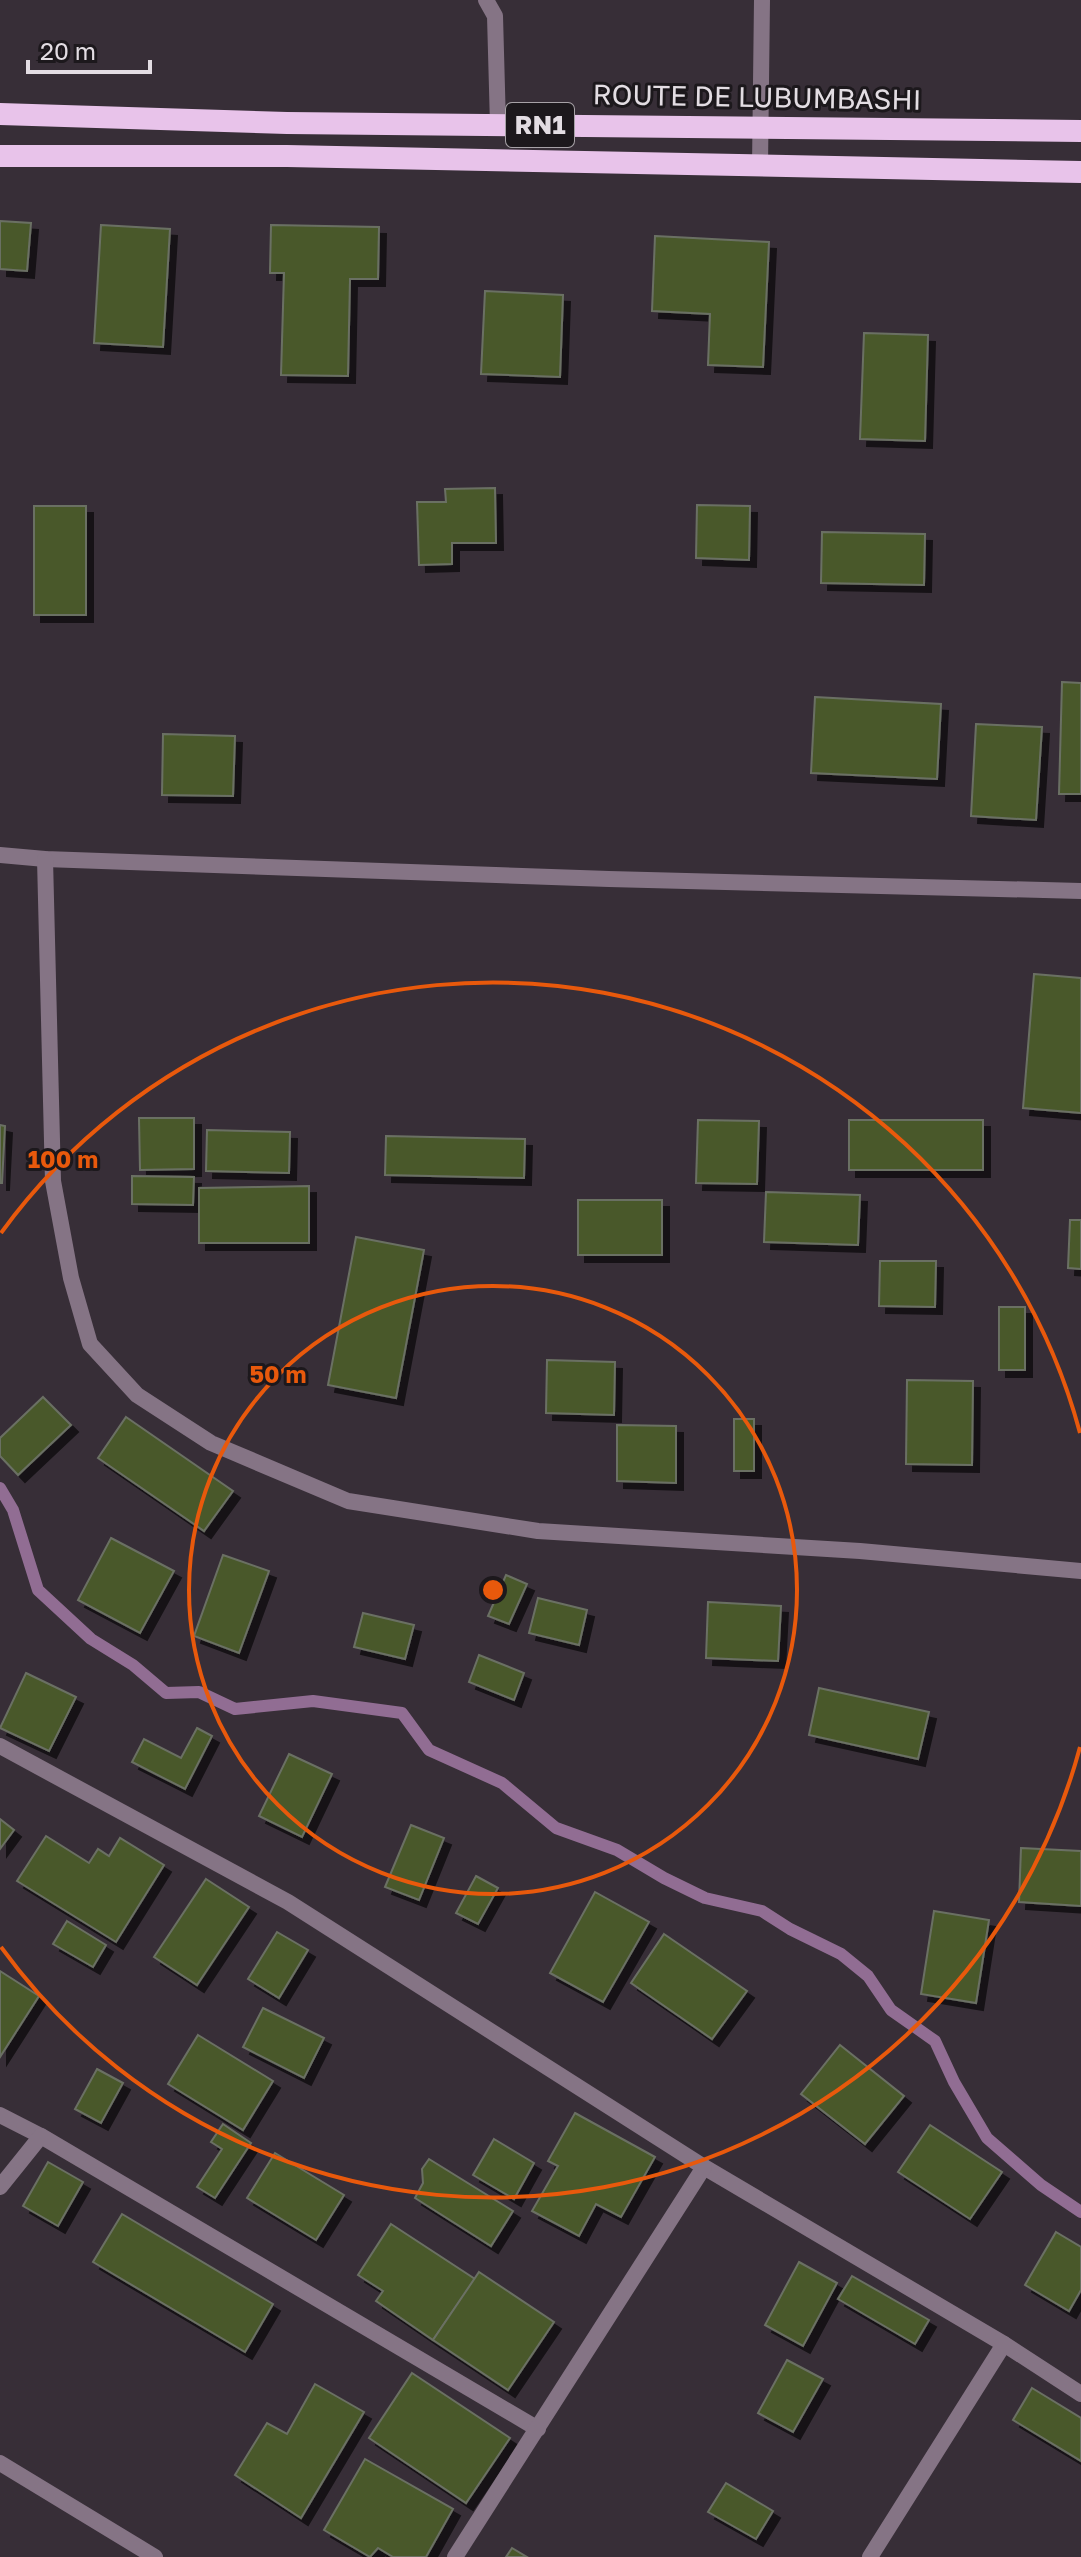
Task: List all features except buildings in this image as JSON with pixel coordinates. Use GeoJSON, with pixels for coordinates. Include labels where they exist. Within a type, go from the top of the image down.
{"type":"FeatureCollection","features":[{"type":"Feature","properties":{"kind":"highway","name":"ROUTE DE LUBUMBASHI"},"geometry":{"type":"LineString","coordinates":[[0,114],[287,123],[1081,131]]}},
{"type":"Feature","properties":{"kind":"highway","name":"RN1"},"geometry":{"type":"LineString","coordinates":[[0,156],[287,156],[1081,172]]}},
{"type":"Feature","properties":{"kind":"street"},"geometry":{"type":"LineString","coordinates":[[486,0],[495,16],[498,125]]}},
{"type":"Feature","properties":{"kind":"street"},"geometry":{"type":"LineString","coordinates":[[760,166],[762,0]]}},
{"type":"Feature","properties":{"kind":"street"},"geometry":{"type":"LineString","coordinates":[[0,855],[609,879],[1081,891]]}},
{"type":"Feature","properties":{"kind":"street"},"geometry":{"type":"LineString","coordinates":[[45,859],[53,1181],[71,1278],[90,1344],[137,1395],[211,1443],[348,1501],[538,1531],[860,1551],[1081,1571]]}},
{"type":"Feature","properties":{"kind":"street"},"geometry":{"type":"LineString","coordinates":[[0,1746],[288,1902],[704,2167],[1004,2344],[1081,2394]]}},
{"type":"Feature","properties":{"kind":"street"},"geometry":{"type":"LineString","coordinates":[[0,2115],[41,2136],[538,2429]]}},
{"type":"Feature","properties":{"kind":"street"},"geometry":{"type":"LineString","coordinates":[[0,2187],[41,2136]]}},
{"type":"Feature","properties":{"kind":"street"},"geometry":{"type":"LineString","coordinates":[[455,2557],[704,2167]]}},
{"type":"Feature","properties":{"kind":"street"},"geometry":{"type":"LineString","coordinates":[[870,2557],[1004,2344]]}},
{"type":"Feature","properties":{"kind":"street"},"geometry":{"type":"LineString","coordinates":[[0,2463],[155,2557]]}},
{"type":"Feature","properties":{"kind":"waterway"},"geometry":{"type":"LineString","coordinates":[[0,1488],[13,1510],[38,1590],[91,1639],[133,1665],[166,1693],[199,1692],[235,1709],[313,1701],[402,1713],[429,1750],[502,1783],[556,1828],[617,1850],[705,1898],[762,1911],[790,1929],[841,1954],[868,1976],[891,2010],[935,2041],[954,2082],[987,2138],[1041,2185],[1081,2212]]}}]}
